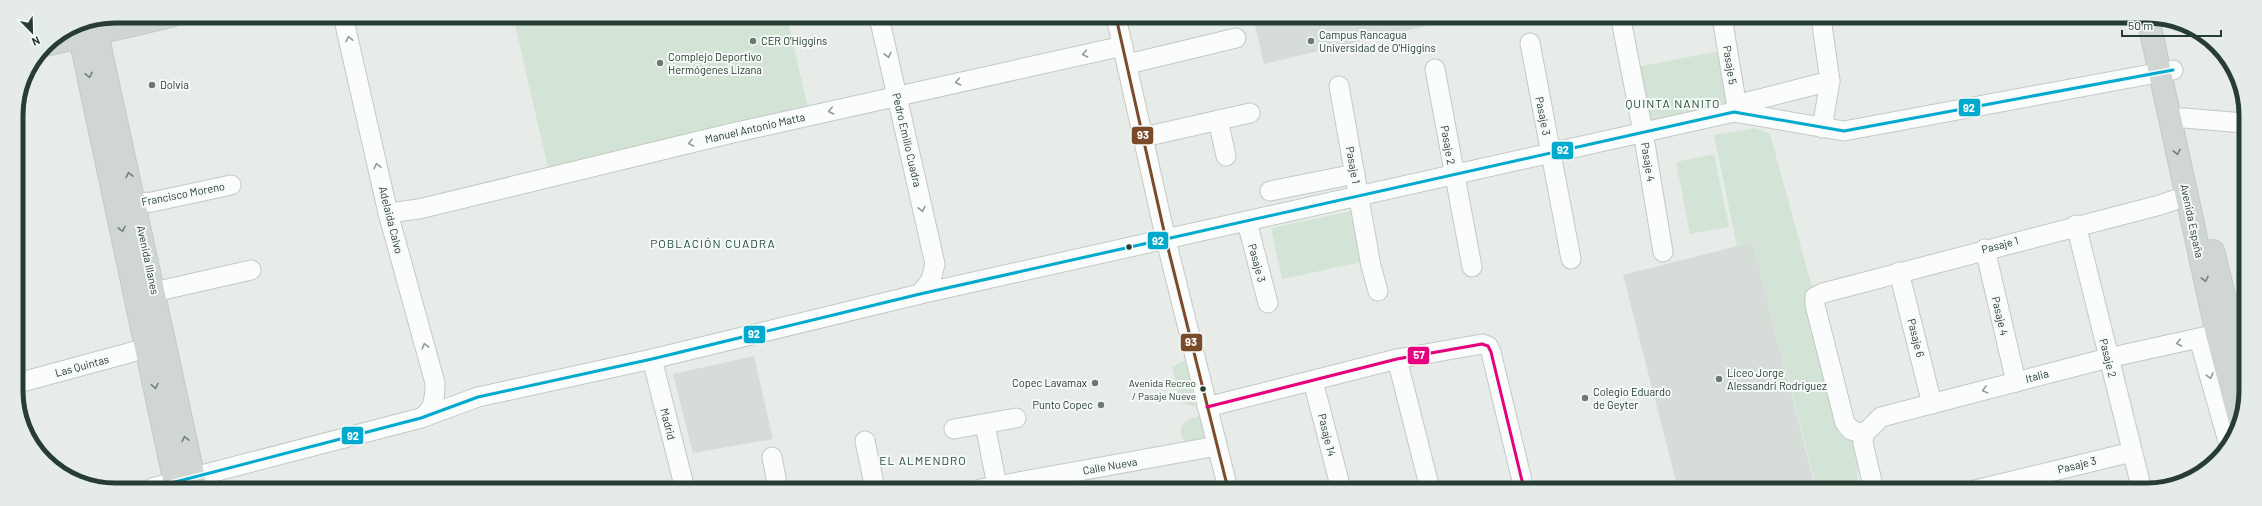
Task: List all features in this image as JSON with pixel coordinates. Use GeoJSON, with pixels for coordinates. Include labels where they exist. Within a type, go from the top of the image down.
{"type":"FeatureCollection","features":[{"type":"Feature","properties":{"kind":"main road"},"geometry":{"type":"LineString","coordinates":[[68,36],[87,28],[122,23]]}},
{"type":"Feature","properties":{"kind":"main road","name":"Avenida España"},"geometry":{"type":"LineString","coordinates":[[2150,23],[2167,71]]}},
{"type":"Feature","properties":{"kind":"main road","name":"Avenida España"},"geometry":{"type":"LineString","coordinates":[[2163,25],[2167,71],[2223,332],[2237,407]]}},
{"type":"Feature","properties":{"kind":"main road","name":"Avenida Illanes"},"geometry":{"type":"LineString","coordinates":[[87,28],[135,203],[154,292],[185,483]]}},
{"type":"Feature","properties":{"kind":"main road","name":"Avenida Illanes"},"geometry":{"type":"LineString","coordinates":[[87,28],[147,348],[185,483]]}},
{"type":"Feature","properties":{"kind":"main road","name":"Avenida España"},"geometry":{"type":"LineString","coordinates":[[2177,118],[2186,196],[2223,332],[2239,364]]}},
{"type":"Feature","properties":{"kind":"street","name":"Adelaida Calvo"},"geometry":{"type":"LineString","coordinates":[[345,23],[388,214],[435,383],[433,403],[427,415],[421,418]]}},
{"type":"Feature","properties":{"kind":"street","name":"Pedro Emilio Cuadra"},"geometry":{"type":"LineString","coordinates":[[880,23],[935,264],[947,278],[961,285]]}},
{"type":"Feature","properties":{"kind":"street"},"geometry":{"type":"LineString","coordinates":[[1117,23],[1166,240],[1226,483]]}},
{"type":"Feature","properties":{"kind":"street","name":"Pasaje 5"},"geometry":{"type":"LineString","coordinates":[[1723,23],[1737,109]]}},
{"type":"Feature","properties":{"kind":"street"},"geometry":{"type":"LineString","coordinates":[[1822,23],[1830,81],[1822,128]]}},
{"type":"Feature","properties":{"kind":"street","name":"Pasaje 4"},"geometry":{"type":"LineString","coordinates":[[1622,25],[1643,132],[1663,252]]}},
{"type":"Feature","properties":{"kind":"street","name":"Manuel Antonio Matta"},"geometry":{"type":"LineString","coordinates":[[388,214],[419,209],[897,95],[1125,55],[1236,38]]}},
{"type":"Feature","properties":{"kind":"street","name":"Pasaje 3"},"geometry":{"type":"LineString","coordinates":[[1530,43],[1571,259]]}},
{"type":"Feature","properties":{"kind":"street","name":"Pasaje 2"},"geometry":{"type":"LineString","coordinates":[[1435,69],[1453,176],[1472,267]]}},
{"type":"Feature","properties":{"kind":"street"},"geometry":{"type":"LineString","coordinates":[[1737,109],[1838,131],[1851,130],[2167,71]]}},
{"type":"Feature","properties":{"kind":"street"},"geometry":{"type":"LineString","coordinates":[[189,483],[421,418],[478,397],[652,359],[920,294],[1453,176],[1643,132],[1737,109],[1830,81]]}},
{"type":"Feature","properties":{"kind":"street","name":"Pasaje 1"},"geometry":{"type":"LineString","coordinates":[[1339,86],[1378,291]]}},
{"type":"Feature","properties":{"kind":"street"},"geometry":{"type":"LineString","coordinates":[[1144,137],[1250,113]]}},
{"type":"Feature","properties":{"kind":"street"},"geometry":{"type":"LineString","coordinates":[[2177,118],[2239,123]]}},
{"type":"Feature","properties":{"kind":"street"},"geometry":{"type":"LineString","coordinates":[[1218,120],[1226,156]]}},
{"type":"Feature","properties":{"kind":"street"},"geometry":{"type":"LineString","coordinates":[[1270,191],[1355,174]]}},
{"type":"Feature","properties":{"kind":"street","name":"Francisco Moreno"},"geometry":{"type":"LineString","coordinates":[[135,203],[152,202],[231,185]]}},
{"type":"Feature","properties":{"kind":"street","name":"Pasaje 1"},"geometry":{"type":"LineString","coordinates":[[1864,434],[1851,430],[1845,423],[1815,305],[1815,297],[1823,293],[1899,272],[2186,196]]}},
{"type":"Feature","properties":{"kind":"street","name":"Pasaje 3"},"geometry":{"type":"LineString","coordinates":[[1247,222],[1268,303]]}},
{"type":"Feature","properties":{"kind":"street","name":"Pasaje 2"},"geometry":{"type":"LineString","coordinates":[[2076,225],[2140,483]]}},
{"type":"Feature","properties":{"kind":"street","name":"Pasaje 4"},"geometry":{"type":"LineString","coordinates":[[1985,249],[2016,382]]}},
{"type":"Feature","properties":{"kind":"street"},"geometry":{"type":"LineString","coordinates":[[920,294],[931,280],[935,264]]}},
{"type":"Feature","properties":{"kind":"street"},"geometry":{"type":"LineString","coordinates":[[154,292],[251,270]]}},
{"type":"Feature","properties":{"kind":"street","name":"Pasaje 6"},"geometry":{"type":"LineString","coordinates":[[1899,272],[1932,404]]}},
{"type":"Feature","properties":{"kind":"street","name":"Italia"},"geometry":{"type":"LineString","coordinates":[[1864,434],[1880,417],[2108,358],[2223,332]]}},
{"type":"Feature","properties":{"kind":"street","name":"Avenida España"},"geometry":{"type":"LineString","coordinates":[[2223,332],[2228,434]]}},
{"type":"Feature","properties":{"kind":"street"},"geometry":{"type":"LineString","coordinates":[[1208,407],[1397,359],[1482,344],[1488,346],[1491,352],[1523,483]]}},
{"type":"Feature","properties":{"kind":"street","name":"Las Quintas"},"geometry":{"type":"LineString","coordinates":[[23,382],[147,348]]}},
{"type":"Feature","properties":{"kind":"street","name":"Madrid"},"geometry":{"type":"LineString","coordinates":[[652,359],[683,483]]}},
{"type":"Feature","properties":{"kind":"street"},"geometry":{"type":"LineString","coordinates":[[1397,359],[1428,483]]}},
{"type":"Feature","properties":{"kind":"street","name":"Pasaje 14"},"geometry":{"type":"LineString","coordinates":[[1313,380],[1339,483]]}},
{"type":"Feature","properties":{"kind":"street"},"geometry":{"type":"LineString","coordinates":[[435,383],[452,395],[478,397]]}},
{"type":"Feature","properties":{"kind":"street"},"geometry":{"type":"LineString","coordinates":[[954,429],[1016,418]]}},
{"type":"Feature","properties":{"kind":"street"},"geometry":{"type":"LineString","coordinates":[[985,424],[988,483]]}},
{"type":"Feature","properties":{"kind":"street"},"geometry":{"type":"LineString","coordinates":[[1864,434],[1865,455],[1872,483]]}},
{"type":"Feature","properties":{"kind":"street"},"geometry":{"type":"LineString","coordinates":[[865,441],[874,483]]}},
{"type":"Feature","properties":{"kind":"street","name":"Calle Nueva"},"geometry":{"type":"LineString","coordinates":[[1046,483],[1061,482],[1217,446]]}},
{"type":"Feature","properties":{"kind":"street","name":"Pasaje 3"},"geometry":{"type":"LineString","coordinates":[[2004,483],[2132,452]]}},
{"type":"Feature","properties":{"kind":"street"},"geometry":{"type":"LineString","coordinates":[[772,457],[777,483]]}},
{"type":"Feature","properties":{"kind":"shaded area","name":"Campus Rancagua Universidad de O'Higgins"},"geometry":{"type":"Polygon","coordinates":[[[1254,23],[1438,23],[1264,64],[1254,23]]]}},
{"type":"Feature","properties":{"kind":"shaded area","name":"Liceo Jorge Alessandri Rodriguez"},"geometry":{"type":"Polygon","coordinates":[[[1753,242],[1814,483],[1676,483],[1623,275],[1753,242]]]}},
{"type":"Feature","properties":{"kind":"shaded area"},"geometry":{"type":"Polygon","coordinates":[[[754,356],[773,439],[693,453],[673,374],[754,356]]]}},
{"type":"Feature","properties":{"kind":"green space","name":"Complejo Deportivo Hermógenes Lizana"},"geometry":{"type":"Polygon","coordinates":[[[515,23],[788,23],[808,108],[548,168],[515,23]]]}},
{"type":"Feature","properties":{"kind":"green space"},"geometry":{"type":"Polygon","coordinates":[[[1720,51],[1730,105],[1647,121],[1637,67],[1720,51]]]}},
{"type":"Feature","properties":{"kind":"green space"},"geometry":{"type":"Polygon","coordinates":[[[1755,128],[1770,134],[1851,429],[1858,447],[1857,483],[1815,483],[1753,242],[1737,246],[1714,135],[1755,128]]]}},
{"type":"Feature","properties":{"kind":"green space"},"geometry":{"type":"Polygon","coordinates":[[[1714,154],[1729,227],[1690,234],[1676,162],[1714,154]]]}},
{"type":"Feature","properties":{"kind":"green space"},"geometry":{"type":"Polygon","coordinates":[[[1356,210],[1367,261],[1282,279],[1271,228],[1356,210]]]}},
{"type":"Feature","properties":{"kind":"green space"},"geometry":{"type":"Polygon","coordinates":[[[1185,360],[1196,407],[1180,402],[1172,367],[1185,360]]]}},
{"type":"Feature","properties":{"kind":"green space"},"geometry":{"type":"Polygon","coordinates":[[[1200,416],[1208,446],[1193,449],[1183,439],[1181,429],[1182,425],[1186,421],[1200,416]]]}},
{"type":"Feature","properties":{"kind":"transit line","name":"93"},"geometry":{"type":"LineString","coordinates":[[1117,23],[1166,240],[1227,483]]}},
{"type":"Feature","properties":{"kind":"transit line","name":"92"},"geometry":{"type":"LineString","coordinates":[[171,483],[421,418],[478,397],[652,359],[920,294],[1734,112],[1844,131],[2173,70]]}},
{"type":"Feature","properties":{"kind":"transit line","name":"57"},"geometry":{"type":"LineString","coordinates":[[1207,407],[1397,359],[1482,344],[1488,346],[1491,352],[1523,483]]}},
{"type":"Feature","properties":{"kind":"place","name":"CER O'Higgins"},"geometry":{"type":"Point","coordinates":[753,41]}},
{"type":"Feature","properties":{"kind":"place","name":"Campus Rancagua Universidad de O'Higgins"},"geometry":{"type":"Point","coordinates":[1311,41]}},
{"type":"Feature","properties":{"kind":"place","name":"Complejo Deportivo Hermógenes Lizana"},"geometry":{"type":"Point","coordinates":[660,63]}},
{"type":"Feature","properties":{"kind":"place","name":"Dolvia"},"geometry":{"type":"Point","coordinates":[152,85]}},
{"type":"Feature","properties":{"kind":"place","name":"Liceo Jorge Alessandri Rodriguez"},"geometry":{"type":"Point","coordinates":[1719,379]}},
{"type":"Feature","properties":{"kind":"place","name":"Copec Lavamax"},"geometry":{"type":"Point","coordinates":[1095,383]}},
{"type":"Feature","properties":{"kind":"place","name":"Avenida Recreo / Pasaje Nueve"},"geometry":{"type":"Point","coordinates":[1203,389]}},
{"type":"Feature","properties":{"kind":"place","name":"Colegio Eduardo de Geyter"},"geometry":{"type":"Point","coordinates":[1585,398]}},
{"type":"Feature","properties":{"kind":"place","name":"Punto Copec"},"geometry":{"type":"Point","coordinates":[1101,405]}},
{"type":"Feature","properties":{"kind":"district","name":"QUINTA NANITO"},"geometry":{"type":"Point","coordinates":[1673,104]}},
{"type":"Feature","properties":{"kind":"district","name":"POBLACIÓN CUADRA"},"geometry":{"type":"Point","coordinates":[713,244]}},
{"type":"Feature","properties":{"kind":"district","name":"EL ALMENDRO"},"geometry":{"type":"Point","coordinates":[923,461]}}]}
